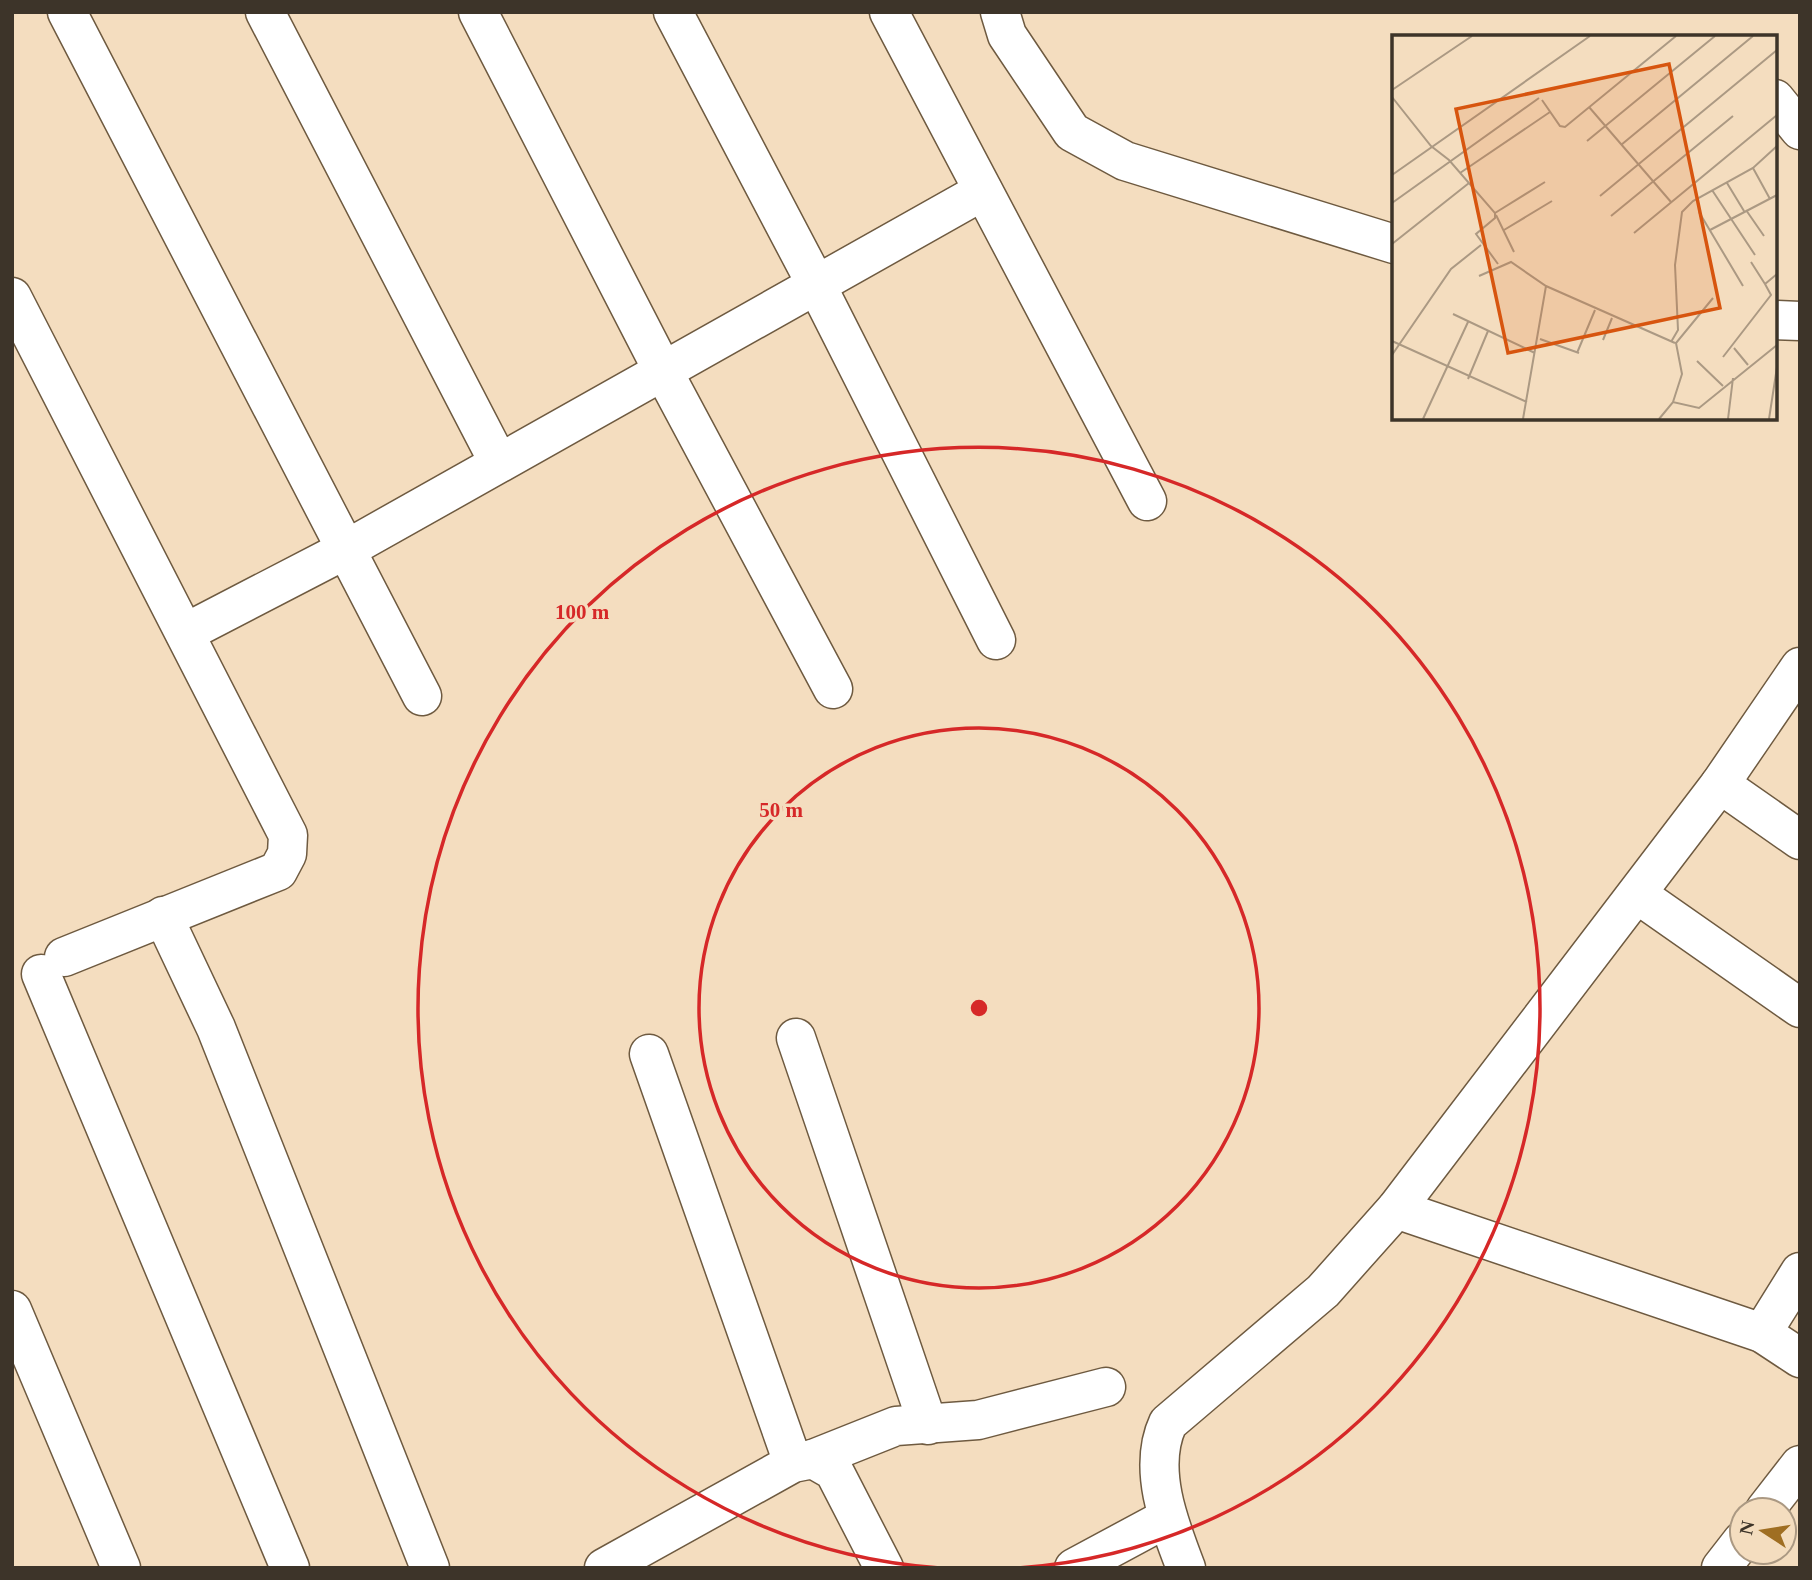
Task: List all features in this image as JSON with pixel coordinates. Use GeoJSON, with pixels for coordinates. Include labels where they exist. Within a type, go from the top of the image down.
{"type":"FeatureCollection","features":[{"type":"Feature","properties":{"kind":"street"},"geometry":{"type":"LineString","coordinates":[[67,12],[422,696]]}},
{"type":"Feature","properties":{"kind":"street"},"geometry":{"type":"LineString","coordinates":[[265,12],[499,463]]}},
{"type":"Feature","properties":{"kind":"street"},"geometry":{"type":"LineString","coordinates":[[478,12],[663,371],[833,689]]}},
{"type":"Feature","properties":{"kind":"street"},"geometry":{"type":"LineString","coordinates":[[673,12],[817,286],[996,640]]}},
{"type":"Feature","properties":{"kind":"street"},"geometry":{"type":"LineString","coordinates":[[889,12],[1147,501]]}},
{"type":"Feature","properties":{"kind":"street"},"geometry":{"type":"LineString","coordinates":[[1000,12],[1007,35],[1072,132],[1125,161],[1392,243]]}},
{"type":"Feature","properties":{"kind":"street"},"geometry":{"type":"LineString","coordinates":[[1777,101],[1800,130]]}},
{"type":"Feature","properties":{"kind":"street"},"geometry":{"type":"LineString","coordinates":[[185,632],[348,549],[983,191]]}},
{"type":"Feature","properties":{"kind":"street"},"geometry":{"type":"LineString","coordinates":[[12,297],[288,835],[287,854],[278,871],[163,916],[52,966],[290,1568]]}},
{"type":"Feature","properties":{"kind":"street"},"geometry":{"type":"LineString","coordinates":[[1777,320],[1800,321]]}},
{"type":"Feature","properties":{"kind":"street"},"geometry":{"type":"LineString","coordinates":[[1186,1568],[1167,1518],[1160,1441],[1168,1423],[1322,1291],[1396,1209],[1720,784],[1800,667]]}},
{"type":"Feature","properties":{"kind":"street"},"geometry":{"type":"LineString","coordinates":[[1720,784],[1800,840]]}},
{"type":"Feature","properties":{"kind":"street"},"geometry":{"type":"LineString","coordinates":[[1637,894],[1800,1008]]}},
{"type":"Feature","properties":{"kind":"street"},"geometry":{"type":"LineString","coordinates":[[163,916],[221,1041],[430,1568]]}},
{"type":"Feature","properties":{"kind":"street"},"geometry":{"type":"LineString","coordinates":[[796,1038],[928,1425]]}},
{"type":"Feature","properties":{"kind":"street"},"geometry":{"type":"LineString","coordinates":[[649,1054],[803,1461]]}},
{"type":"Feature","properties":{"kind":"street"},"geometry":{"type":"LineString","coordinates":[[1396,1209],[1762,1333],[1800,1358]]}},
{"type":"Feature","properties":{"kind":"street"},"geometry":{"type":"LineString","coordinates":[[1762,1333],[1800,1272]]}},
{"type":"Feature","properties":{"kind":"street"},"geometry":{"type":"LineString","coordinates":[[12,1310],[121,1568]]}},
{"type":"Feature","properties":{"kind":"street"},"geometry":{"type":"LineString","coordinates":[[604,1568],[803,1461],[896,1426],[978,1420],[1106,1387]]}},
{"type":"Feature","properties":{"kind":"street"},"geometry":{"type":"LineString","coordinates":[[803,1461],[834,1471],[884,1568]]}},
{"type":"Feature","properties":{"kind":"street"},"geometry":{"type":"LineString","coordinates":[[1776,1496],[1800,1465]]}},
{"type":"Feature","properties":{"kind":"street"},"geometry":{"type":"LineString","coordinates":[[1074,1568],[1167,1518]]}}]}
